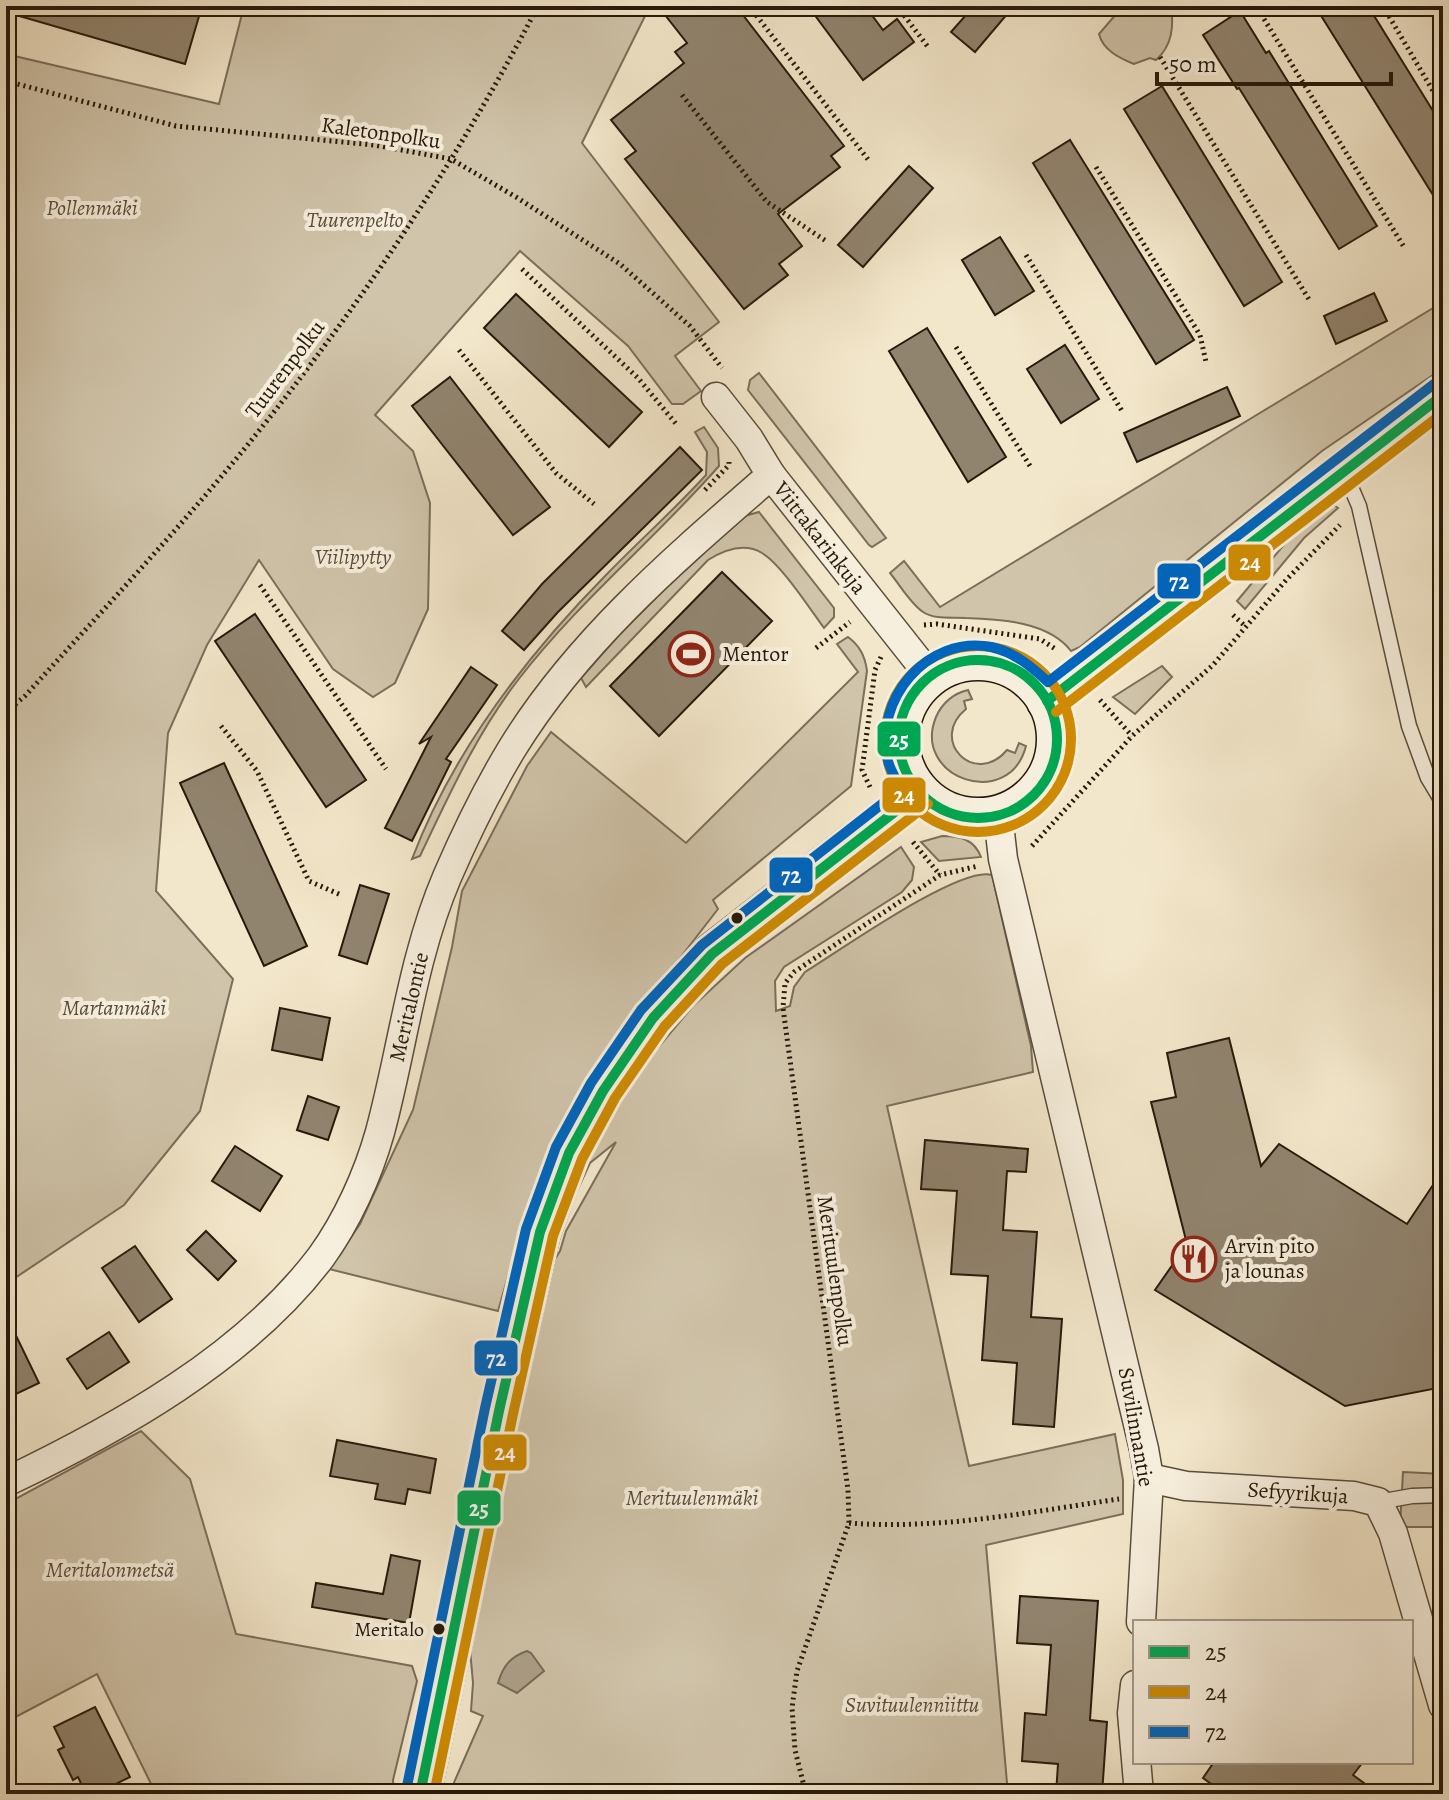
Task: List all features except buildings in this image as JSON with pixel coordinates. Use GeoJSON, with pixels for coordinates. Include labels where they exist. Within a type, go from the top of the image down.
{"type":"FeatureCollection","features":[{"type":"Feature","properties":{"kind":"street"},"geometry":{"type":"LineString","coordinates":[[1047,701],[1343,469],[1443,395]]}},
{"type":"Feature","properties":{"kind":"street","name":"Viittakarinkuja"},"geometry":{"type":"LineString","coordinates":[[716,397],[749,439],[771,475],[930,676]]}},
{"type":"Feature","properties":{"kind":"street","name":"Meritalontie"},"geometry":{"type":"LineString","coordinates":[[6,1482],[83,1445],[196,1373],[263,1318],[322,1255],[364,1178],[380,1132],[428,927],[447,878],[513,746],[589,646],[667,565],[771,475]]}},
{"type":"Feature","properties":{"kind":"street"},"geometry":{"type":"LineString","coordinates":[[987,660],[1005,665],[1022,673],[1047,701],[1057,737],[1055,756],[1049,774],[1024,803],[998,815],[970,818],[951,814],[919,793],[908,777],[898,740],[900,720],[918,686],[950,664],[987,660]]}},
{"type":"Feature","properties":{"kind":"street"},"geometry":{"type":"LineString","coordinates":[[420,1794],[499,1411],[540,1232],[569,1153],[603,1091],[653,1018],[712,954],[919,793]]}},
{"type":"Feature","properties":{"kind":"street","name":"Suvilinnantie"},"geometry":{"type":"LineString","coordinates":[[998,815],[1003,859],[1139,1423],[1149,1487],[1141,1620]]}},
{"type":"Feature","properties":{"kind":"street","name":"Sefyyrikuja"},"geometry":{"type":"LineString","coordinates":[[1149,1487],[1186,1486],[1354,1496],[1378,1502],[1393,1533],[1443,1705]]}},
{"type":"Feature","properties":{"kind":"street"},"geometry":{"type":"LineString","coordinates":[[1133,1704],[1133,1725]]}},
{"type":"Feature","properties":{"kind":"street"},"geometry":{"type":"LineString","coordinates":[[1136,1764],[1139,1794]]}},
{"type":"Feature","properties":{"kind":"lane"},"geometry":{"type":"LineString","coordinates":[[1343,469],[1359,506],[1409,726],[1428,778],[1443,803]]}},
{"type":"Feature","properties":{"kind":"lane"},"geometry":{"type":"LineString","coordinates":[[1378,1502],[1443,1495]]}},
{"type":"Feature","properties":{"kind":"path","name":"Tuurenpolku"},"geometry":{"type":"LineString","coordinates":[[6,712],[25,696],[129,582],[254,437],[360,297],[497,86],[538,6]]}},
{"type":"Feature","properties":{"kind":"path"},"geometry":{"type":"LineString","coordinates":[[749,6],[870,162]]}},
{"type":"Feature","properties":{"kind":"path"},"geometry":{"type":"LineString","coordinates":[[897,6],[928,47]]}},
{"type":"Feature","properties":{"kind":"path"},"geometry":{"type":"LineString","coordinates":[[1383,6],[1443,108]]}},
{"type":"Feature","properties":{"kind":"path"},"geometry":{"type":"LineString","coordinates":[[1264,19],[1404,247]]}},
{"type":"Feature","properties":{"kind":"path"},"geometry":{"type":"LineString","coordinates":[[1160,57],[1310,301]]}},
{"type":"Feature","properties":{"kind":"path","name":"Kaletonpolku"},"geometry":{"type":"LineString","coordinates":[[6,81],[176,126],[374,145],[451,159],[620,264],[699,337]]}},
{"type":"Feature","properties":{"kind":"path"},"geometry":{"type":"LineString","coordinates":[[682,95],[767,202],[826,241]]}},
{"type":"Feature","properties":{"kind":"path"},"geometry":{"type":"LineString","coordinates":[[1096,167],[1200,335],[1206,362]]}},
{"type":"Feature","properties":{"kind":"path"},"geometry":{"type":"LineString","coordinates":[[1026,255],[1122,411]]}},
{"type":"Feature","properties":{"kind":"path"},"geometry":{"type":"LineString","coordinates":[[522,269],[638,378],[677,425]]}},
{"type":"Feature","properties":{"kind":"path"},"geometry":{"type":"LineString","coordinates":[[956,347],[1030,466]]}},
{"type":"Feature","properties":{"kind":"path"},"geometry":{"type":"LineString","coordinates":[[459,350],[556,473],[594,504]]}},
{"type":"Feature","properties":{"kind":"path"},"geometry":{"type":"LineString","coordinates":[[1025,851],[1132,736],[1213,665],[1287,579],[1359,506]]}},
{"type":"Feature","properties":{"kind":"path"},"geometry":{"type":"LineString","coordinates":[[260,585],[386,769]]}},
{"type":"Feature","properties":{"kind":"path"},"geometry":{"type":"LineString","coordinates":[[1233,615],[1246,627]]}},
{"type":"Feature","properties":{"kind":"path"},"geometry":{"type":"LineString","coordinates":[[816,648],[851,621]]}},
{"type":"Feature","properties":{"kind":"path"},"geometry":{"type":"LineString","coordinates":[[915,631],[922,626],[937,624],[1040,639],[1062,654]]}},
{"type":"Feature","properties":{"kind":"path"},"geometry":{"type":"LineString","coordinates":[[873,790],[862,770],[875,670],[879,658],[887,653]]}},
{"type":"Feature","properties":{"kind":"path"},"geometry":{"type":"LineString","coordinates":[[1101,701],[1132,736]]}},
{"type":"Feature","properties":{"kind":"path"},"geometry":{"type":"LineString","coordinates":[[221,726],[257,771],[309,881],[341,895]]}},
{"type":"Feature","properties":{"kind":"path"},"geometry":{"type":"LineString","coordinates":[[912,840],[940,875]]}},
{"type":"Feature","properties":{"kind":"path","name":"Merituulenpolku"},"geometry":{"type":"LineString","coordinates":[[806,1794],[795,1750],[792,1708],[797,1671],[849,1523],[848,1490],[783,1008],[785,983],[794,972],[940,875],[990,863]]}},
{"type":"Feature","properties":{"kind":"path"},"geometry":{"type":"LineString","coordinates":[[849,1523],[924,1525],[1149,1487]]}},
{"type":"Feature","properties":{"kind":"green space","name":"Tuurenpelto"},"geometry":{"type":"Polygon","coordinates":[[[244,6],[650,6],[582,143],[719,322],[675,356],[701,391],[683,404],[672,404],[628,346],[520,251],[375,415],[413,451],[430,503],[428,609],[395,683],[373,697],[333,669],[259,560],[207,645],[168,733],[156,891],[233,979],[200,1111],[124,1205],[6,1284],[6,54],[219,104],[244,6]]]}},
{"type":"Feature","properties":{"kind":"green space"},"geometry":{"type":"Polygon","coordinates":[[[1123,6],[1171,6],[1171,36],[1166,49],[1156,60],[1150,58],[1134,64],[1104,45],[1099,34],[1123,6]]]}},
{"type":"Feature","properties":{"kind":"green space"},"geometry":{"type":"Polygon","coordinates":[[[1443,302],[1443,368],[1322,451],[1080,647],[1071,651],[1050,634],[1023,624],[928,615],[914,604],[890,573],[904,561],[940,607],[1443,302]]]}},
{"type":"Feature","properties":{"kind":"green space"},"geometry":{"type":"Polygon","coordinates":[[[759,373],[886,538],[872,547],[869,545],[748,390],[750,380],[759,373]]]}},
{"type":"Feature","properties":{"kind":"green space"},"geometry":{"type":"Polygon","coordinates":[[[704,427],[718,448],[719,466],[566,623],[518,680],[477,743],[420,856],[412,859],[448,780],[494,707],[577,605],[706,475],[707,452],[695,432],[704,427]]]}},
{"type":"Feature","properties":{"kind":"green space"},"geometry":{"type":"Polygon","coordinates":[[[1327,500],[1338,508],[1304,538],[1245,609],[1237,601],[1293,534],[1327,500]]]}},
{"type":"Feature","properties":{"kind":"green space"},"geometry":{"type":"Polygon","coordinates":[[[759,512],[834,608],[834,617],[824,628],[770,559],[748,548],[734,549],[708,560],[586,687],[581,678],[619,635],[725,528],[741,517],[759,512]]]}},
{"type":"Feature","properties":{"kind":"green space"},"geometry":{"type":"Polygon","coordinates":[[[848,637],[861,652],[867,671],[851,786],[713,900],[718,909],[642,1007],[529,1204],[498,1311],[329,1269],[360,1224],[413,1110],[452,947],[462,891],[527,766],[551,732],[686,843],[858,672],[837,644],[848,637]]]}},
{"type":"Feature","properties":{"kind":"green space"},"geometry":{"type":"Polygon","coordinates":[[[1162,666],[1172,677],[1135,714],[1113,697],[1162,666]]]}},
{"type":"Feature","properties":{"kind":"green space"},"geometry":{"type":"Polygon","coordinates":[[[968,690],[972,699],[964,701],[966,709],[956,721],[952,734],[954,746],[960,755],[970,762],[982,764],[1007,750],[1015,753],[1019,743],[1026,746],[1016,766],[1001,778],[983,782],[965,779],[949,770],[937,757],[932,738],[936,717],[949,699],[968,690]]]}},
{"type":"Feature","properties":{"kind":"green space"},"geometry":{"type":"Polygon","coordinates":[[[942,836],[966,840],[981,857],[939,861],[921,842],[942,836]]]}},
{"type":"Feature","properties":{"kind":"green space","name":"Merituulenmäki"},"geometry":{"type":"Polygon","coordinates":[[[901,847],[914,867],[912,880],[902,892],[784,967],[775,981],[776,1011],[790,1006],[794,987],[805,972],[870,930],[954,883],[976,875],[992,875],[1031,1046],[1033,1072],[887,1106],[969,1466],[1115,1434],[1123,1480],[1123,1514],[986,1545],[1008,1794],[449,1794],[483,1716],[471,1711],[473,1683],[469,1638],[502,1475],[550,1267],[560,1251],[566,1231],[616,1142],[590,1163],[570,1206],[575,1178],[635,1075],[693,1006],[745,958],[901,847]]]}},
{"type":"Feature","properties":{"kind":"green space","name":"Meritalonmetsä"},"geometry":{"type":"Polygon","coordinates":[[[141,1431],[190,1479],[236,1634],[412,1666],[417,1681],[393,1780],[394,1794],[156,1794],[97,1674],[6,1722],[6,1504],[141,1431]]]}},
{"type":"Feature","properties":{"kind":"green space"},"geometry":{"type":"Polygon","coordinates":[[[1403,1472],[1443,1474],[1443,1527],[1400,1527],[1403,1472]]]}},
{"type":"Feature","properties":{"kind":"shaded area"},"geometry":{"type":"Polygon","coordinates":[[[527,1651],[544,1671],[517,1693],[498,1683],[508,1663],[527,1651]]]}},
{"type":"Feature","properties":{"kind":"transit line","name":"72"},"geometry":{"type":"LineString","coordinates":[[406,1791],[485,1408],[526,1229],[556,1147],[591,1083],[641,1010],[702,945],[901,789],[888,761],[885,738],[889,716],[897,695],[926,662],[946,651],[968,646],[991,647],[1022,660],[1048,682],[1434,384]]}},
{"type":"Feature","properties":{"kind":"transit line","name":"25"},"geometry":{"type":"LineString","coordinates":[[1047,701],[1443,395]]}},
{"type":"Feature","properties":{"kind":"transit line","name":"24"},"geometry":{"type":"LineString","coordinates":[[1056,712],[1443,413]]}},
{"type":"Feature","properties":{"kind":"transit line","name":"24"},"geometry":{"type":"LineString","coordinates":[[978,646],[1014,653],[1044,673],[1064,703],[1071,739],[1064,775],[1044,805],[1014,825],[978,832],[942,825],[912,805],[892,775],[885,739],[892,703],[912,673],[942,653],[978,646]]}},
{"type":"Feature","properties":{"kind":"transit line","name":"25"},"geometry":{"type":"LineString","coordinates":[[978,660],[1008,666],[1034,683],[1051,709],[1057,739],[1051,769],[1034,795],[1008,812],[978,818],[948,812],[922,795],[905,769],[899,739],[905,709],[922,683],[948,666],[978,660]]}},
{"type":"Feature","properties":{"kind":"transit line","name":"25"},"geometry":{"type":"LineString","coordinates":[[420,1794],[499,1411],[540,1232],[569,1153],[603,1091],[653,1018],[712,954],[919,793]]}},
{"type":"Feature","properties":{"kind":"transit line","name":"24"},"geometry":{"type":"LineString","coordinates":[[434,1794],[553,1236],[582,1159],[615,1098],[664,1027],[722,964],[928,804]]}},
{"type":"Feature","properties":{"kind":"place","name":"Mentor"},"geometry":{"type":"Point","coordinates":[691,654]}},
{"type":"Feature","properties":{"kind":"place","name":"Arvin pito ja lounas"},"geometry":{"type":"Point","coordinates":[1194,1259]}},
{"type":"Feature","properties":{"kind":"place","name":"Meritalo"},"geometry":{"type":"Point","coordinates":[439,1629]}},
{"type":"Feature","properties":{"kind":"park label","name":"Pollenmäki"},"geometry":{"type":"Point","coordinates":[92,208]}},
{"type":"Feature","properties":{"kind":"park label","name":"Viilipytty"},"geometry":{"type":"Point","coordinates":[353,557]}},
{"type":"Feature","properties":{"kind":"park label","name":"Martanmäki"},"geometry":{"type":"Point","coordinates":[114,1008]}},
{"type":"Feature","properties":{"kind":"park label","name":"Suvituulenniittu"},"geometry":{"type":"Point","coordinates":[912,1705]}}]}
